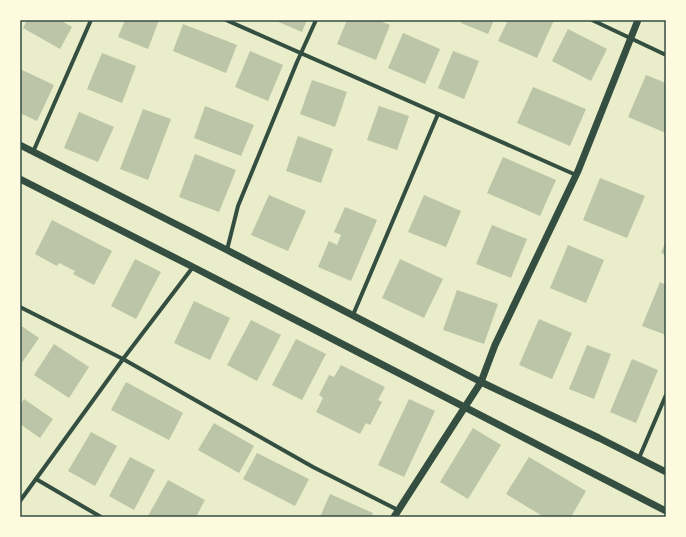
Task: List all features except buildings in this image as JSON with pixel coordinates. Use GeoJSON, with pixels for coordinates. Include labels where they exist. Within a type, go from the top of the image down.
{"type":"FeatureCollection","features":[{"type":"Feature","properties":{"kind":"street"},"geometry":{"type":"LineString","coordinates":[[33,152],[91,20]]}},
{"type":"Feature","properties":{"kind":"street"},"geometry":{"type":"LineString","coordinates":[[226,20],[576,175]]}},
{"type":"Feature","properties":{"kind":"street"},"geometry":{"type":"LineString","coordinates":[[227,250],[238,206],[316,20]]}},
{"type":"Feature","properties":{"kind":"street"},"geometry":{"type":"LineString","coordinates":[[592,20],[666,55]]}},
{"type":"Feature","properties":{"kind":"street"},"geometry":{"type":"LineString","coordinates":[[394,517],[481,382],[496,345],[576,175],[638,20]]}},
{"type":"Feature","properties":{"kind":"street"},"geometry":{"type":"LineString","coordinates":[[352,316],[438,114]]}},
{"type":"Feature","properties":{"kind":"street"},"geometry":{"type":"LineString","coordinates":[[20,145],[227,250],[481,382],[599,438],[663,471]]}},
{"type":"Feature","properties":{"kind":"street"},"geometry":{"type":"LineString","coordinates":[[20,179],[465,406],[666,511]]}},
{"type":"Feature","properties":{"kind":"street"},"geometry":{"type":"LineString","coordinates":[[20,501],[123,359],[193,267]]}},
{"type":"Feature","properties":{"kind":"street"},"geometry":{"type":"LineString","coordinates":[[20,307],[123,359],[313,467],[398,510]]}},
{"type":"Feature","properties":{"kind":"street"},"geometry":{"type":"LineString","coordinates":[[639,458],[666,395]]}},
{"type":"Feature","properties":{"kind":"street"},"geometry":{"type":"LineString","coordinates":[[36,479],[101,517]]}}]}
